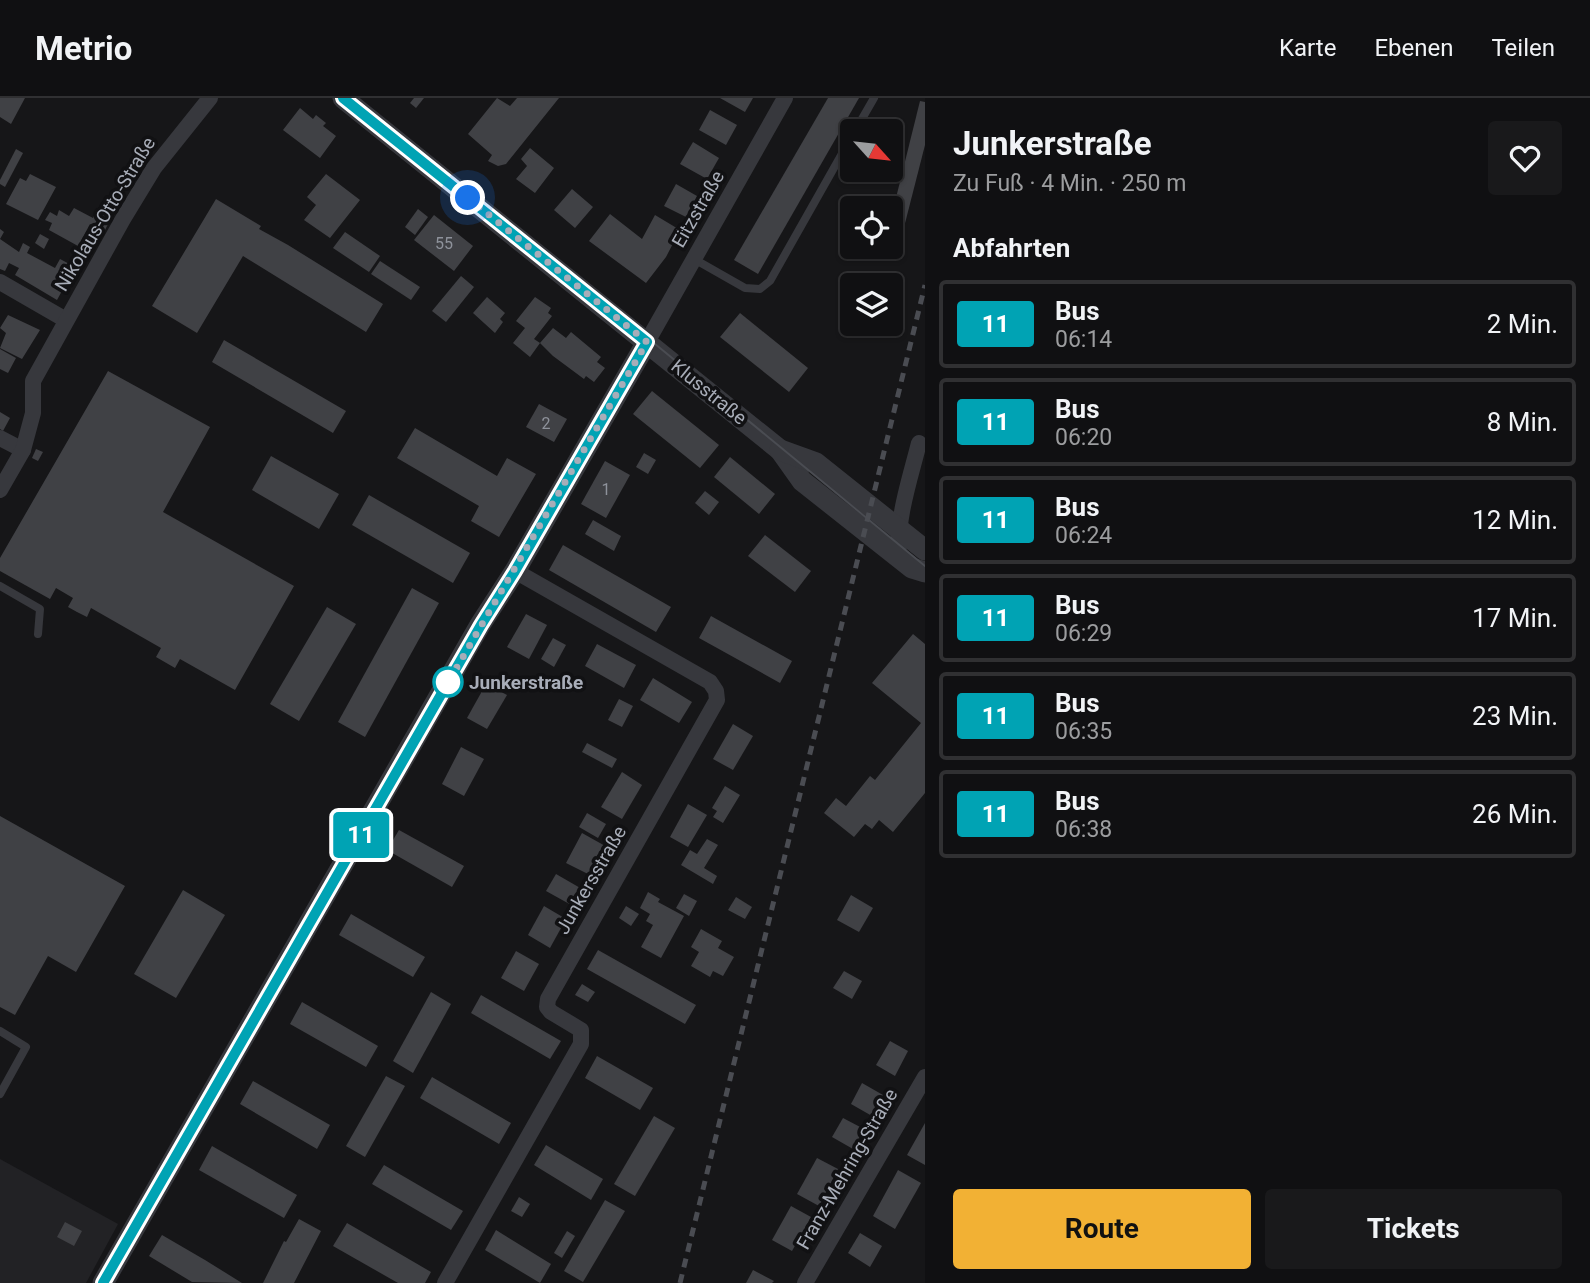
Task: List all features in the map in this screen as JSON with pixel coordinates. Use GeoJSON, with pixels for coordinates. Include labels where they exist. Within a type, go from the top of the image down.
{"type":"FeatureCollection","features":[{"type":"Feature","properties":{"kind":"street","name":"Nikolaus-Otto-Straße"},"geometry":{"type":"LineString","coordinates":[[0,490],[23,450],[33,413],[33,381],[154,168],[210,98]]}},
{"type":"Feature","properties":{"kind":"street","name":"Klusstraße"},"geometry":{"type":"LineString","coordinates":[[343,98],[780,450],[802,481],[912,568],[925,572]]}},
{"type":"Feature","properties":{"kind":"street","name":"Eitzstraße"},"geometry":{"type":"LineString","coordinates":[[647,342],[785,98]]}},
{"type":"Feature","properties":{"kind":"street","name":"Nikolaus-Otto-Straße"},"geometry":{"type":"LineString","coordinates":[[0,282],[66,320]]}},
{"type":"Feature","properties":{"kind":"street"},"geometry":{"type":"LineString","coordinates":[[103,1283],[647,342]]}},
{"type":"Feature","properties":{"kind":"street"},"geometry":{"type":"LineString","coordinates":[[0,438],[23,450]]}},
{"type":"Feature","properties":{"kind":"street"},"geometry":{"type":"LineString","coordinates":[[899,557],[900,529],[919,443]]}},
{"type":"Feature","properties":{"kind":"street","name":"Klusstraße"},"geometry":{"type":"LineString","coordinates":[[780,450],[816,463],[925,550]]}},
{"type":"Feature","properties":{"kind":"street","name":"Junkersstraße"},"geometry":{"type":"LineString","coordinates":[[445,1283],[581,1044],[581,1030],[551,1012],[547,1007],[548,999],[717,700],[716,691],[710,682],[515,571]]}},
{"type":"Feature","properties":{"kind":"street","name":"Franz-Mehring-Straße"},"geometry":{"type":"LineString","coordinates":[[805,1283],[925,1077]]}},
{"type":"Feature","properties":{"kind":"lane"},"geometry":{"type":"LineString","coordinates":[[862,119],[874,98]]}},
{"type":"Feature","properties":{"kind":"lane"},"geometry":{"type":"LineString","coordinates":[[694,259],[745,288],[760,289],[770,281],[840,157]]}},
{"type":"Feature","properties":{"kind":"lane"},"geometry":{"type":"LineString","coordinates":[[0,586],[40,609],[38,634]]}},
{"type":"Feature","properties":{"kind":"lane"},"geometry":{"type":"LineString","coordinates":[[0,1031],[26,1047],[0,1094]]}},
{"type":"Feature","properties":{"kind":"shaded area"},"geometry":{"type":"Polygon","coordinates":[[[0,1159],[118,1224],[86,1283],[0,1283],[0,1159]]]}},
{"type":"Feature","properties":{"kind":"building"},"geometry":{"type":"Polygon","coordinates":[[[0,98],[25,98],[11,124],[0,117],[0,98]]]}},
{"type":"Feature","properties":{"kind":"building"},"geometry":{"type":"Polygon","coordinates":[[[414,98],[424,98],[416,108],[410,103],[414,98]]]}},
{"type":"Feature","properties":{"kind":"building"},"geometry":{"type":"Polygon","coordinates":[[[497,98],[510,106],[517,98],[559,98],[506,164],[498,166],[488,161],[492,155],[468,134],[497,98]]]}},
{"type":"Feature","properties":{"kind":"building"},"geometry":{"type":"Polygon","coordinates":[[[720,98],[753,98],[745,112],[720,98]]]}},
{"type":"Feature","properties":{"kind":"building"},"geometry":{"type":"Polygon","coordinates":[[[828,98],[859,98],[847,119],[840,119],[840,131],[758,274],[734,260],[828,98]]]}},
{"type":"Feature","properties":{"kind":"building"},"geometry":{"type":"Polygon","coordinates":[[[920,101],[925,102],[925,145],[903,231],[903,196],[896,196],[900,182],[903,182],[903,170],[920,101]]]}},
{"type":"Feature","properties":{"kind":"building"},"geometry":{"type":"Polygon","coordinates":[[[300,108],[313,119],[316,115],[326,123],[323,126],[336,136],[320,158],[283,130],[300,108]]]}},
{"type":"Feature","properties":{"kind":"building"},"geometry":{"type":"Polygon","coordinates":[[[710,110],[737,125],[726,145],[699,130],[710,110]]]}},
{"type":"Feature","properties":{"kind":"building"},"geometry":{"type":"Polygon","coordinates":[[[693,142],[719,158],[707,179],[680,164],[693,142]]]}},
{"type":"Feature","properties":{"kind":"building"},"geometry":{"type":"Polygon","coordinates":[[[530,148],[554,168],[535,193],[516,179],[527,166],[521,159],[530,148]]]}},
{"type":"Feature","properties":{"kind":"building"},"geometry":{"type":"Polygon","coordinates":[[[16,149],[23,153],[5,187],[0,184],[0,180],[16,149]]]}},
{"type":"Feature","properties":{"kind":"building"},"geometry":{"type":"Polygon","coordinates":[[[30,174],[56,187],[38,220],[6,204],[20,178],[26,181],[30,174]]]}},
{"type":"Feature","properties":{"kind":"building"},"geometry":{"type":"Polygon","coordinates":[[[326,174],[360,200],[330,238],[304,220],[316,205],[307,197],[326,174]]]}},
{"type":"Feature","properties":{"kind":"building"},"geometry":{"type":"Polygon","coordinates":[[[676,184],[697,196],[686,217],[664,206],[676,184]]]}},
{"type":"Feature","properties":{"kind":"building"},"geometry":{"type":"Polygon","coordinates":[[[572,189],[593,207],[575,228],[554,210],[572,189]]]}},
{"type":"Feature","properties":{"kind":"building"},"geometry":{"type":"Polygon","coordinates":[[[216,199],[261,226],[259,229],[383,304],[366,332],[243,256],[197,333],[152,306],[216,199]]]}},
{"type":"Feature","properties":{"kind":"building"},"geometry":{"type":"Polygon","coordinates":[[[98,207],[113,214],[104,232],[90,224],[78,246],[49,230],[52,223],[45,220],[50,212],[57,216],[59,210],[69,216],[74,208],[93,218],[98,207]]]}},
{"type":"Feature","properties":{"kind":"building"},"geometry":{"type":"Polygon","coordinates":[[[418,209],[428,217],[415,235],[405,227],[418,209]]]}},
{"type":"Feature","properties":{"kind":"building"},"geometry":{"type":"Polygon","coordinates":[[[610,214],[642,239],[655,215],[680,230],[666,257],[646,283],[589,241],[610,214]]]}},
{"type":"Feature","properties":{"kind":"building"},"geometry":{"type":"Polygon","coordinates":[[[434,215],[473,246],[454,271],[414,240],[434,215]]]}},
{"type":"Feature","properties":{"kind":"building"},"geometry":{"type":"Polygon","coordinates":[[[345,232],[380,256],[369,272],[333,248],[345,232]]]}},
{"type":"Feature","properties":{"kind":"building"},"geometry":{"type":"Polygon","coordinates":[[[40,234],[49,239],[44,249],[35,243],[40,234]]]}},
{"type":"Feature","properties":{"kind":"building"},"geometry":{"type":"Polygon","coordinates":[[[0,239],[19,252],[23,243],[30,247],[27,253],[55,268],[60,259],[75,267],[57,300],[15,275],[19,268],[9,263],[5,271],[0,269],[0,239]]]}},
{"type":"Feature","properties":{"kind":"building"},"geometry":{"type":"Polygon","coordinates":[[[380,261],[420,287],[411,300],[371,274],[380,261]]]}},
{"type":"Feature","properties":{"kind":"building"},"geometry":{"type":"Polygon","coordinates":[[[461,276],[474,287],[446,322],[432,311],[461,276]]]}},
{"type":"Feature","properties":{"kind":"building"},"geometry":{"type":"Polygon","coordinates":[[[487,297],[505,313],[500,319],[503,322],[495,333],[473,313],[487,297]]]}},
{"type":"Feature","properties":{"kind":"building"},"geometry":{"type":"Polygon","coordinates":[[[535,297],[551,308],[548,313],[552,316],[534,339],[540,343],[530,357],[513,343],[525,328],[516,321],[535,297]]]}},
{"type":"Feature","properties":{"kind":"building"},"geometry":{"type":"Polygon","coordinates":[[[740,313],[808,368],[789,392],[720,337],[740,313]]]}},
{"type":"Feature","properties":{"kind":"building"},"geometry":{"type":"Polygon","coordinates":[[[8,315],[40,330],[22,359],[0,348],[6,333],[0,328],[8,315]]]}},
{"type":"Feature","properties":{"kind":"building"},"geometry":{"type":"Polygon","coordinates":[[[553,328],[566,338],[571,332],[601,357],[597,362],[605,368],[594,382],[586,376],[584,379],[540,343],[553,328]]]}},
{"type":"Feature","properties":{"kind":"building"},"geometry":{"type":"Polygon","coordinates":[[[224,340],[346,411],[333,433],[212,362],[224,340]]]}},
{"type":"Feature","properties":{"kind":"building"},"geometry":{"type":"Polygon","coordinates":[[[0,349],[16,358],[8,373],[0,369],[0,349]]]}},
{"type":"Feature","properties":{"kind":"building"},"geometry":{"type":"Polygon","coordinates":[[[108,371],[210,427],[163,512],[294,586],[235,690],[180,659],[175,668],[156,657],[161,648],[91,608],[87,617],[68,607],[73,598],[56,588],[50,599],[0,571],[0,558],[108,371]]]}},
{"type":"Feature","properties":{"kind":"building"},"geometry":{"type":"Polygon","coordinates":[[[652,391],[719,445],[700,468],[633,414],[652,391]]]}},
{"type":"Feature","properties":{"kind":"building"},"geometry":{"type":"Polygon","coordinates":[[[539,404],[567,419],[554,442],[526,427],[539,404]]]}},
{"type":"Feature","properties":{"kind":"building"},"geometry":{"type":"Polygon","coordinates":[[[0,412],[10,418],[3,431],[0,429],[0,412]]]}},
{"type":"Feature","properties":{"kind":"building"},"geometry":{"type":"Polygon","coordinates":[[[415,428],[497,476],[507,458],[536,474],[499,537],[471,521],[479,506],[397,458],[415,428]]]}},
{"type":"Feature","properties":{"kind":"building"},"geometry":{"type":"Polygon","coordinates":[[[36,449],[43,452],[38,461],[32,458],[36,449]]]}},
{"type":"Feature","properties":{"kind":"building"},"geometry":{"type":"Polygon","coordinates":[[[644,453],[656,460],[648,474],[636,467],[644,453]]]}},
{"type":"Feature","properties":{"kind":"building"},"geometry":{"type":"Polygon","coordinates":[[[271,456],[339,494],[319,529],[252,490],[271,456]]]}},
{"type":"Feature","properties":{"kind":"building"},"geometry":{"type":"Polygon","coordinates":[[[730,457],[775,494],[759,514],[714,477],[730,457]]]}},
{"type":"Feature","properties":{"kind":"building"},"geometry":{"type":"Polygon","coordinates":[[[605,461],[630,475],[606,518],[581,504],[605,461]]]}},
{"type":"Feature","properties":{"kind":"building"},"geometry":{"type":"Polygon","coordinates":[[[705,491],[719,502],[709,515],[695,503],[705,491]]]}},
{"type":"Feature","properties":{"kind":"building"},"geometry":{"type":"Polygon","coordinates":[[[369,495],[470,553],[453,583],[352,525],[369,495]]]}},
{"type":"Feature","properties":{"kind":"building"},"geometry":{"type":"Polygon","coordinates":[[[593,520],[621,536],[614,551],[585,534],[593,520]]]}},
{"type":"Feature","properties":{"kind":"building"},"geometry":{"type":"Polygon","coordinates":[[[765,535],[811,571],[795,592],[748,556],[765,535]]]}},
{"type":"Feature","properties":{"kind":"building"},"geometry":{"type":"Polygon","coordinates":[[[563,545],[671,607],[656,632],[549,570],[563,545]]]}},
{"type":"Feature","properties":{"kind":"building"},"geometry":{"type":"Polygon","coordinates":[[[412,588],[439,603],[365,737],[338,722],[412,588]]]}},
{"type":"Feature","properties":{"kind":"building"},"geometry":{"type":"Polygon","coordinates":[[[327,607],[356,624],[299,721],[270,704],[327,607]]]}},
{"type":"Feature","properties":{"kind":"building"},"geometry":{"type":"Polygon","coordinates":[[[526,614],[547,625],[529,659],[507,647],[526,614]]]}},
{"type":"Feature","properties":{"kind":"building"},"geometry":{"type":"Polygon","coordinates":[[[711,616],[792,661],[780,683],[699,638],[711,616]]]}},
{"type":"Feature","properties":{"kind":"building"},"geometry":{"type":"Polygon","coordinates":[[[913,634],[925,644],[925,793],[893,832],[879,820],[872,829],[865,824],[854,837],[824,813],[836,798],[846,806],[870,776],[875,780],[921,723],[872,683],[913,634]]]}},
{"type":"Feature","properties":{"kind":"building"},"geometry":{"type":"Polygon","coordinates":[[[553,638],[566,645],[554,667],[541,659],[553,638]]]}},
{"type":"Feature","properties":{"kind":"building"},"geometry":{"type":"Polygon","coordinates":[[[597,644],[636,665],[624,688],[585,666],[597,644]]]}},
{"type":"Feature","properties":{"kind":"building"},"geometry":{"type":"Polygon","coordinates":[[[653,678],[692,702],[679,723],[640,700],[653,678]]]}},
{"type":"Feature","properties":{"kind":"building"},"geometry":{"type":"Polygon","coordinates":[[[486,684],[507,695],[487,729],[467,718],[486,684]]]}},
{"type":"Feature","properties":{"kind":"building"},"geometry":{"type":"Polygon","coordinates":[[[619,699],[633,706],[622,727],[608,720],[619,699]]]}},
{"type":"Feature","properties":{"kind":"building"},"geometry":{"type":"Polygon","coordinates":[[[733,724],[753,736],[733,770],[713,759],[733,724]]]}},
{"type":"Feature","properties":{"kind":"building"},"geometry":{"type":"Polygon","coordinates":[[[587,743],[617,759],[612,768],[582,752],[587,743]]]}},
{"type":"Feature","properties":{"kind":"building"},"geometry":{"type":"Polygon","coordinates":[[[461,747],[484,759],[464,796],[442,784],[461,747]]]}},
{"type":"Feature","properties":{"kind":"building"},"geometry":{"type":"Polygon","coordinates":[[[622,772],[642,785],[622,819],[601,807],[622,772]]]}},
{"type":"Feature","properties":{"kind":"building"},"geometry":{"type":"Polygon","coordinates":[[[725,786],[740,795],[723,823],[713,817],[717,811],[712,808],[725,786]]]}},
{"type":"Feature","properties":{"kind":"building"},"geometry":{"type":"Polygon","coordinates":[[[688,804],[707,815],[688,847],[670,837],[688,804]]]}},
{"type":"Feature","properties":{"kind":"building"},"geometry":{"type":"Polygon","coordinates":[[[587,813],[606,824],[598,838],[579,827],[587,813]]]}},
{"type":"Feature","properties":{"kind":"building"},"geometry":{"type":"Polygon","coordinates":[[[0,816],[125,886],[76,972],[48,956],[15,1015],[0,1007],[0,816]]]}},
{"type":"Feature","properties":{"kind":"building"},"geometry":{"type":"Polygon","coordinates":[[[399,830],[464,866],[452,887],[387,850],[399,830]]]}},
{"type":"Feature","properties":{"kind":"building"},"geometry":{"type":"Polygon","coordinates":[[[582,833],[607,847],[592,876],[566,863],[582,833]]]}},
{"type":"Feature","properties":{"kind":"building"},"geometry":{"type":"Polygon","coordinates":[[[707,839],[718,845],[704,868],[717,876],[713,884],[681,865],[690,850],[697,854],[707,839]]]}},
{"type":"Feature","properties":{"kind":"building"},"geometry":{"type":"Polygon","coordinates":[[[556,874],[582,889],[573,906],[546,891],[556,874]]]}},
{"type":"Feature","properties":{"kind":"building"},"geometry":{"type":"Polygon","coordinates":[[[183,890],[225,915],[176,998],[134,974],[183,890]]]}},
{"type":"Feature","properties":{"kind":"building"},"geometry":{"type":"Polygon","coordinates":[[[648,892],[660,899],[658,902],[684,916],[661,958],[641,947],[653,925],[646,921],[650,914],[640,908],[648,892]]]}},
{"type":"Feature","properties":{"kind":"building"},"geometry":{"type":"Polygon","coordinates":[[[684,894],[697,901],[689,916],[676,908],[684,894]]]}},
{"type":"Feature","properties":{"kind":"building"},"geometry":{"type":"Polygon","coordinates":[[[851,895],[873,908],[859,932],[837,920],[851,895]]]}},
{"type":"Feature","properties":{"kind":"building"},"geometry":{"type":"Polygon","coordinates":[[[736,897],[752,907],[745,919],[728,910],[736,897]]]}},
{"type":"Feature","properties":{"kind":"building"},"geometry":{"type":"Polygon","coordinates":[[[544,906],[566,919],[550,948],[528,935],[544,906]]]}},
{"type":"Feature","properties":{"kind":"building"},"geometry":{"type":"Polygon","coordinates":[[[626,906],[639,914],[631,926],[619,918],[626,906]]]}},
{"type":"Feature","properties":{"kind":"building"},"geometry":{"type":"Polygon","coordinates":[[[351,914],[425,957],[413,977],[339,935],[351,914]]]}},
{"type":"Feature","properties":{"kind":"building"},"geometry":{"type":"Polygon","coordinates":[[[701,929],[722,941],[718,948],[734,957],[723,976],[713,971],[710,977],[691,966],[699,952],[691,947],[701,929]]]}},
{"type":"Feature","properties":{"kind":"building"},"geometry":{"type":"Polygon","coordinates":[[[598,950],[696,1005],[685,1024],[587,969],[598,950]]]}},
{"type":"Feature","properties":{"kind":"building"},"geometry":{"type":"Polygon","coordinates":[[[516,951],[539,964],[524,991],[501,978],[516,951]]]}},
{"type":"Feature","properties":{"kind":"building"},"geometry":{"type":"Polygon","coordinates":[[[844,971],[862,981],[852,999],[833,988],[844,971]]]}},
{"type":"Feature","properties":{"kind":"building"},"geometry":{"type":"Polygon","coordinates":[[[582,984],[595,992],[588,1002],[575,995],[582,984]]]}},
{"type":"Feature","properties":{"kind":"building"},"geometry":{"type":"Polygon","coordinates":[[[431,992],[451,1004],[413,1073],[393,1061],[431,992]]]}},
{"type":"Feature","properties":{"kind":"building"},"geometry":{"type":"Polygon","coordinates":[[[481,995],[561,1041],[550,1059],[471,1013],[481,995]]]}},
{"type":"Feature","properties":{"kind":"building"},"geometry":{"type":"Polygon","coordinates":[[[302,1002],[378,1046],[366,1067],[290,1024],[302,1002]]]}},
{"type":"Feature","properties":{"kind":"building"},"geometry":{"type":"Polygon","coordinates":[[[890,1041],[908,1051],[895,1076],[876,1065],[890,1041]]]}},
{"type":"Feature","properties":{"kind":"building"},"geometry":{"type":"Polygon","coordinates":[[[597,1056],[653,1088],[640,1110],[585,1078],[597,1056]]]}},
{"type":"Feature","properties":{"kind":"building"},"geometry":{"type":"Polygon","coordinates":[[[386,1076],[405,1086],[365,1157],[346,1146],[386,1076]]]}},
{"type":"Feature","properties":{"kind":"building"},"geometry":{"type":"Polygon","coordinates":[[[432,1077],[511,1123],[499,1144],[420,1098],[432,1077]]]}},
{"type":"Feature","properties":{"kind":"building"},"geometry":{"type":"Polygon","coordinates":[[[253,1081],[330,1125],[317,1149],[240,1104],[253,1081]]]}},
{"type":"Feature","properties":{"kind":"building"},"geometry":{"type":"Polygon","coordinates":[[[862,1083],[883,1095],[872,1116],[851,1104],[862,1083]]]}},
{"type":"Feature","properties":{"kind":"building"},"geometry":{"type":"Polygon","coordinates":[[[654,1116],[675,1128],[635,1196],[614,1184],[654,1116]]]}},
{"type":"Feature","properties":{"kind":"building"},"geometry":{"type":"Polygon","coordinates":[[[843,1118],[864,1129],[853,1149],[832,1137],[843,1118]]]}},
{"type":"Feature","properties":{"kind":"building"},"geometry":{"type":"Polygon","coordinates":[[[925,1123],[925,1165],[907,1155],[925,1123]]]}},
{"type":"Feature","properties":{"kind":"building"},"geometry":{"type":"Polygon","coordinates":[[[546,1145],[603,1179],[591,1200],[534,1165],[546,1145]]]}},
{"type":"Feature","properties":{"kind":"building"},"geometry":{"type":"Polygon","coordinates":[[[212,1146],[297,1195],[284,1218],[199,1170],[212,1146]]]}},
{"type":"Feature","properties":{"kind":"building"},"geometry":{"type":"Polygon","coordinates":[[[817,1158],[838,1169],[819,1206],[797,1194],[817,1158]]]}},
{"type":"Feature","properties":{"kind":"building"},"geometry":{"type":"Polygon","coordinates":[[[384,1165],[463,1211],[451,1230],[372,1184],[384,1165]]]}},
{"type":"Feature","properties":{"kind":"building"},"geometry":{"type":"Polygon","coordinates":[[[898,1170],[921,1183],[895,1229],[873,1216],[898,1170]]]}},
{"type":"Feature","properties":{"kind":"building"},"geometry":{"type":"Polygon","coordinates":[[[519,1197],[530,1204],[522,1217],[511,1211],[519,1197]]]}},
{"type":"Feature","properties":{"kind":"building"},"geometry":{"type":"Polygon","coordinates":[[[605,1200],[625,1211],[583,1282],[564,1271],[605,1200]]]}},
{"type":"Feature","properties":{"kind":"building"},"geometry":{"type":"Polygon","coordinates":[[[791,1206],[811,1217],[792,1251],[772,1240],[791,1206]]]}},
{"type":"Feature","properties":{"kind":"building"},"geometry":{"type":"Polygon","coordinates":[[[299,1219],[321,1231],[294,1283],[263,1283],[284,1241],[286,1242],[299,1219]]]}},
{"type":"Feature","properties":{"kind":"building"},"geometry":{"type":"Polygon","coordinates":[[[65,1222],[82,1231],[74,1246],[57,1237],[65,1222]]]}},
{"type":"Feature","properties":{"kind":"building"},"geometry":{"type":"Polygon","coordinates":[[[347,1223],[431,1272],[425,1283],[398,1283],[333,1246],[347,1223]]]}},
{"type":"Feature","properties":{"kind":"building"},"geometry":{"type":"Polygon","coordinates":[[[496,1230],[551,1264],[540,1283],[485,1250],[496,1230]]]}},
{"type":"Feature","properties":{"kind":"building"},"geometry":{"type":"Polygon","coordinates":[[[567,1231],[575,1236],[562,1258],[554,1253],[567,1231]]]}},
{"type":"Feature","properties":{"kind":"building"},"geometry":{"type":"Polygon","coordinates":[[[860,1233],[882,1246],[870,1267],[848,1253],[860,1233]]]}},
{"type":"Feature","properties":{"kind":"building"},"geometry":{"type":"Polygon","coordinates":[[[162,1235],[242,1283],[192,1282],[149,1256],[162,1235]]]}},
{"type":"Feature","properties":{"kind":"building"},"geometry":{"type":"Polygon","coordinates":[[[753,1270],[774,1281],[746,1283],[753,1270]]]}},
{"type":"Feature","properties":{"kind":"tram line"},"geometry":{"type":"LineString","coordinates":[[348,98],[649,339],[925,566]]}},
{"type":"Feature","properties":{"kind":"railway"},"geometry":{"type":"LineString","coordinates":[[680,1283],[925,285]]}},
{"type":"Feature","properties":{"kind":"bus line","name":"11"},"geometry":{"type":"LineString","coordinates":[[103,1283],[647,342],[343,98]]}},
{"type":"Feature","properties":{"kind":"place","name":"Junkerstraße"},"geometry":{"type":"Point","coordinates":[448,682]}},
{"type":"Feature","properties":{"kind":"route"},"geometry":{"type":"LineString","coordinates":[[448,682],[443,691],[647,342],[468,198]]}}]}
